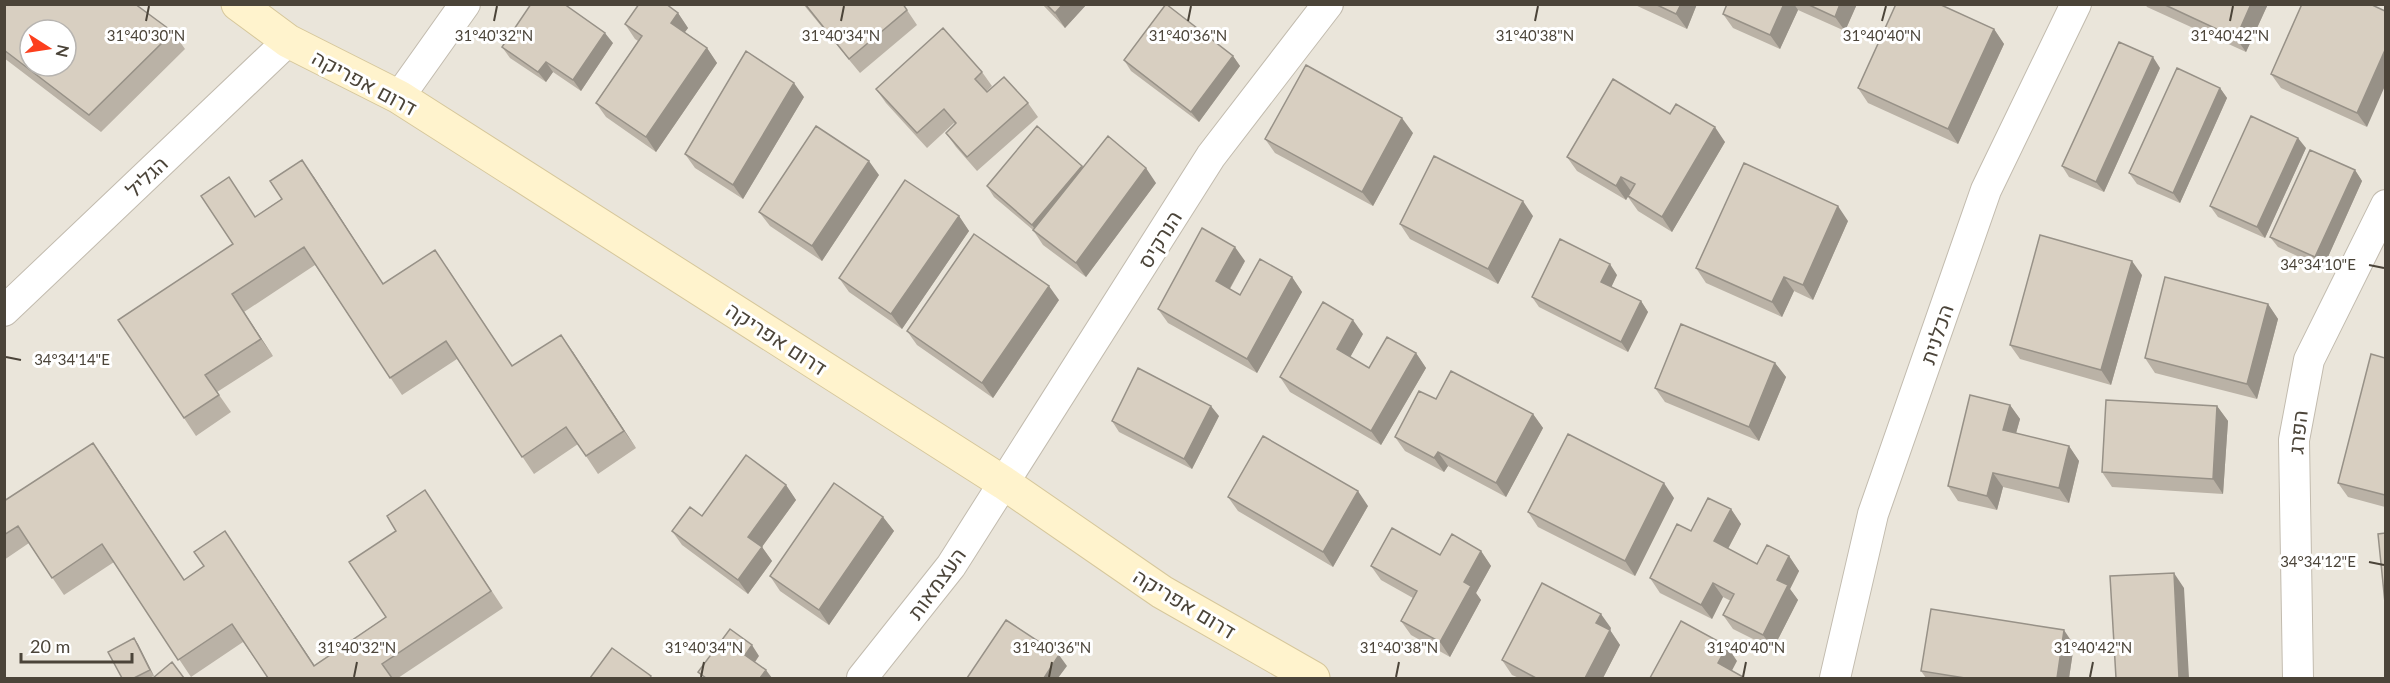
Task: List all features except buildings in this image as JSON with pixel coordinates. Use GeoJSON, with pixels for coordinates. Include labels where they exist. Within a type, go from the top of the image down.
{"type":"FeatureCollection","features":[{"type":"Feature","properties":{"kind":"street","name":"דרום אפריקה"},"geometry":{"type":"LineString","coordinates":[[238,4],[288,41],[399,97],[1004,483],[1162,592],[1313,678]]}},
{"type":"Feature","properties":{"kind":"street"},"geometry":{"type":"LineString","coordinates":[[399,97],[465,4]]}},
{"type":"Feature","properties":{"kind":"street","name":"הנרקיס"},"geometry":{"type":"LineString","coordinates":[[1004,483],[1211,156],[1328,4]]}},
{"type":"Feature","properties":{"kind":"street","name":"הכלנית"},"geometry":{"type":"LineString","coordinates":[[1834,678],[1873,514],[1986,190],[2076,4]]}},
{"type":"Feature","properties":{"kind":"street","name":"הגליל"},"geometry":{"type":"LineString","coordinates":[[4,311],[288,41]]}},
{"type":"Feature","properties":{"kind":"street","name":"הפרג"},"geometry":{"type":"LineString","coordinates":[[2298,678],[2294,440],[2308,360],[2385,205]]}},
{"type":"Feature","properties":{"kind":"street","name":"העצמאות"},"geometry":{"type":"LineString","coordinates":[[862,678],[951,566],[1004,483]]}},
{"type":"Feature","properties":{"kind":"shaded area"},"geometry":{"type":"Polygon","coordinates":[[[5,5],[2385,5],[2385,678],[5,678],[5,5]]]}}]}
